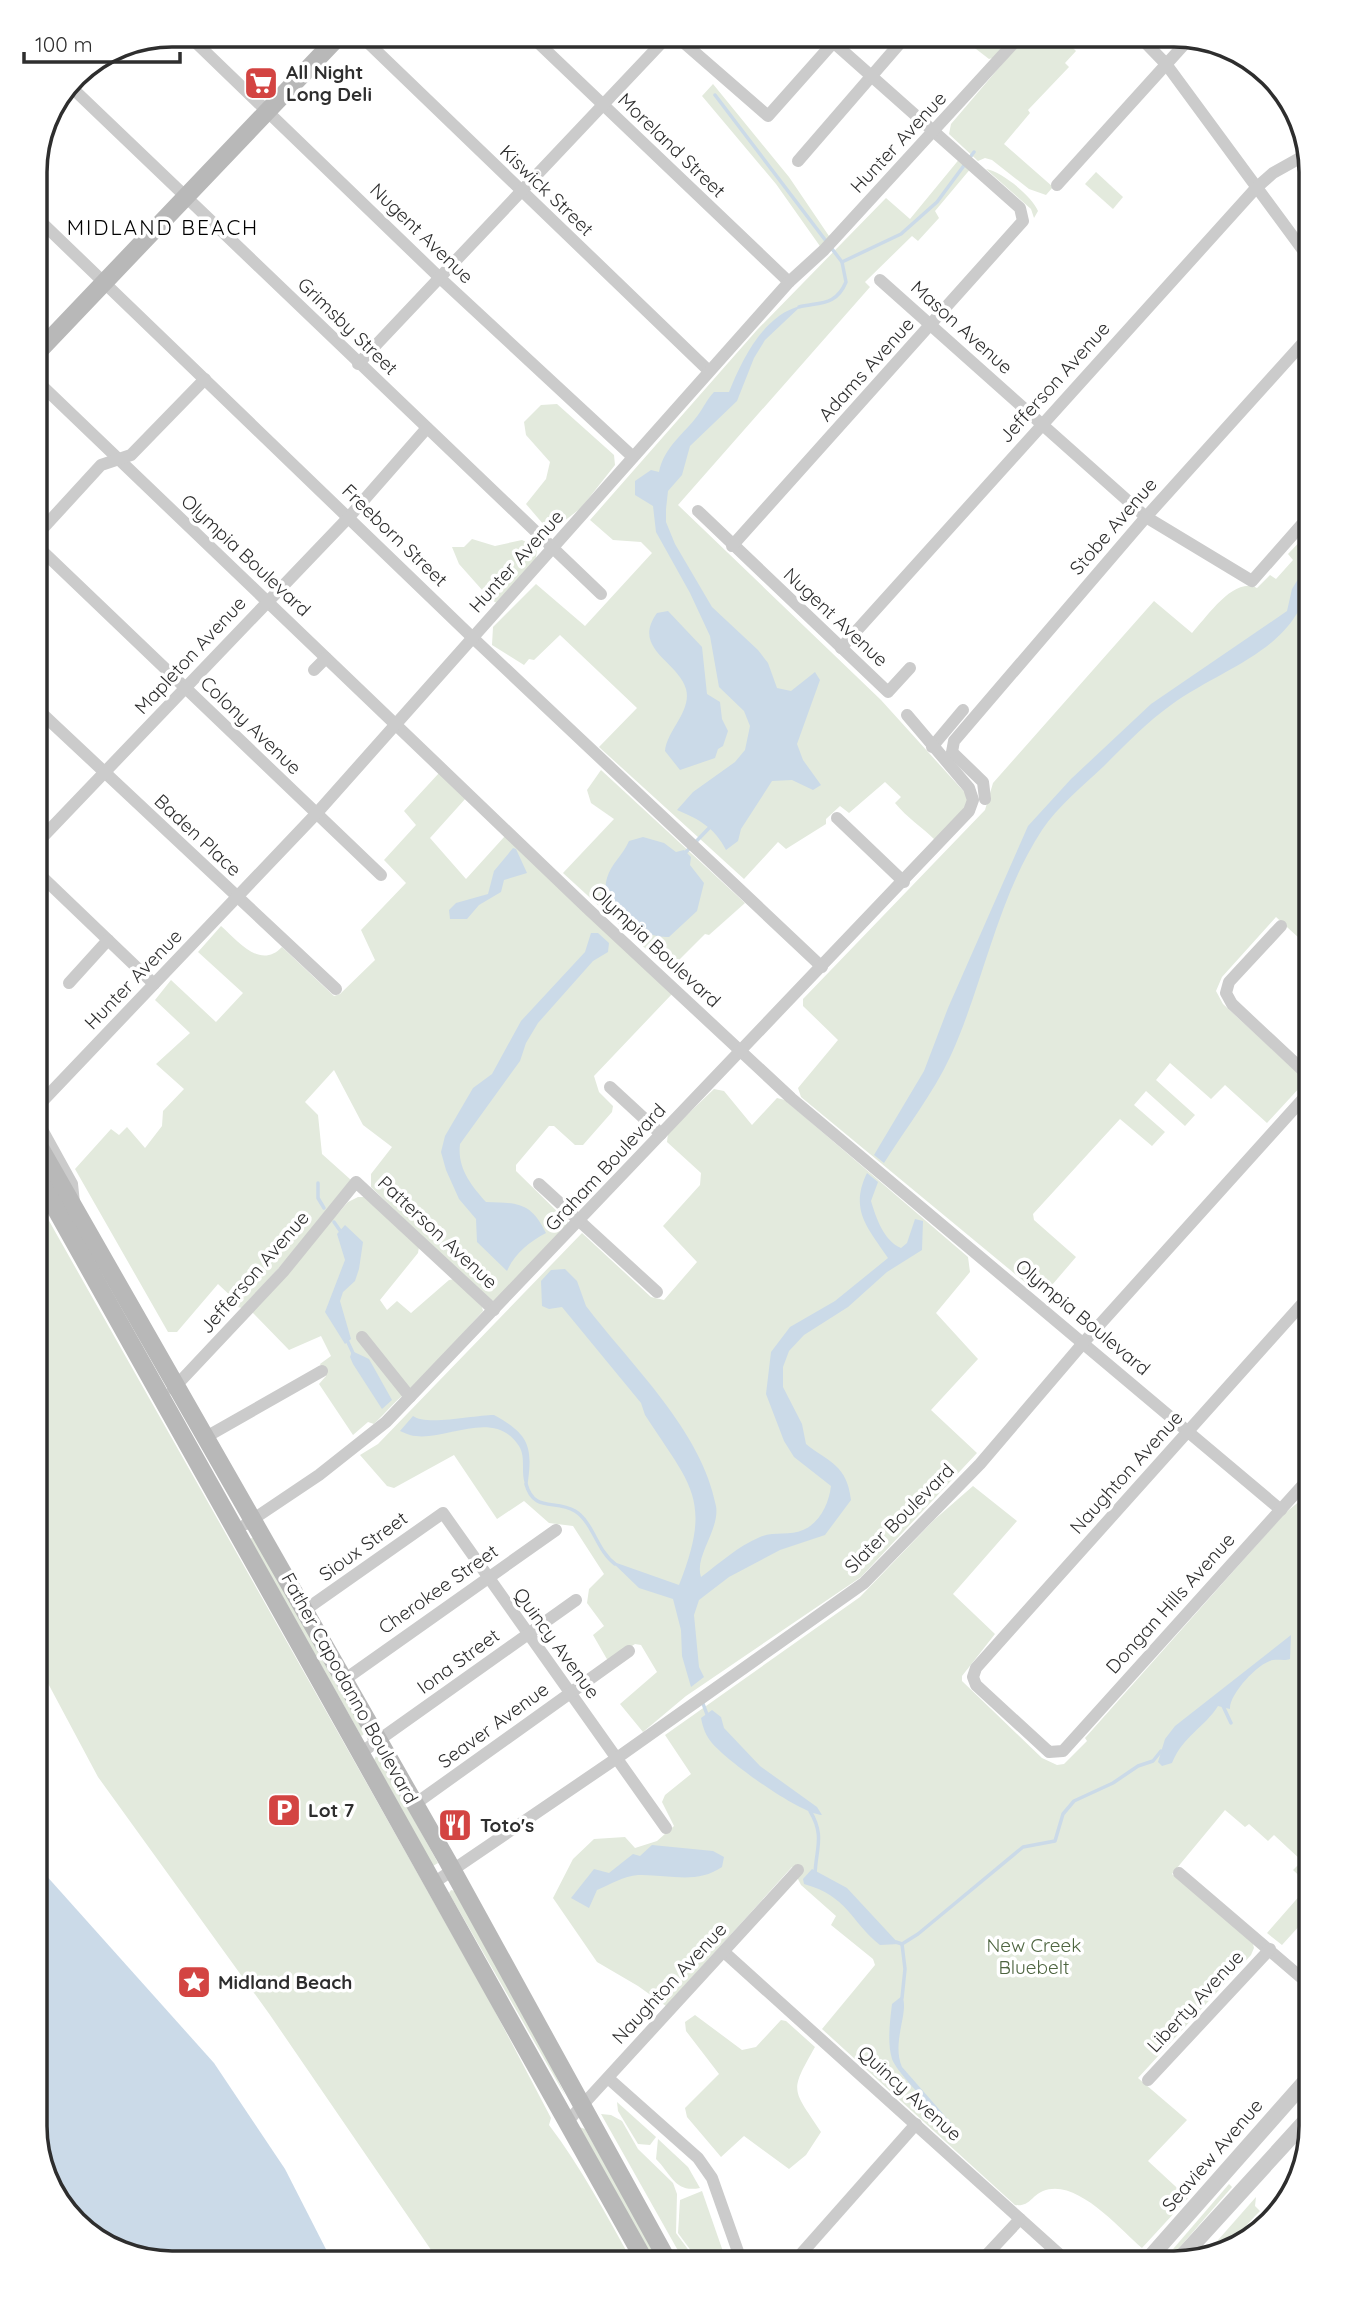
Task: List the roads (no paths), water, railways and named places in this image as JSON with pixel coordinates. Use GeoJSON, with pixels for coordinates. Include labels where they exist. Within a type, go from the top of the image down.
{"type":"FeatureCollection","features":[{"type":"Feature","properties":{"kind":"main road"},"geometry":{"type":"LineString","coordinates":[[48,342],[328,47]]}},
{"type":"Feature","properties":{"kind":"main road","name":"Father Capodanno Boulevard"},"geometry":{"type":"LineString","coordinates":[[47,1161],[415,1804],[662,2250]]}},
{"type":"Feature","properties":{"kind":"main road","name":"Father Capodanno Boulevard"},"geometry":{"type":"LineString","coordinates":[[47,1194],[639,2250]]}},
{"type":"Feature","properties":{"kind":"street","name":"Nugent Avenue"},"geometry":{"type":"LineString","coordinates":[[201,47],[440,278],[633,457]]}},
{"type":"Feature","properties":{"kind":"street","name":"Kiswick Street"},"geometry":{"type":"LineString","coordinates":[[373,47],[709,370]]}},
{"type":"Feature","properties":{"kind":"street","name":"Moreland Street"},"geometry":{"type":"LineString","coordinates":[[543,47],[789,282]]}},
{"type":"Feature","properties":{"kind":"street"},"geometry":{"type":"LineString","coordinates":[[359,364],[657,47]]}},
{"type":"Feature","properties":{"kind":"street"},"geometry":{"type":"LineString","coordinates":[[689,48],[768,116],[828,48]]}},
{"type":"Feature","properties":{"kind":"street"},"geometry":{"type":"LineString","coordinates":[[844,48],[871,76],[935,131]]}},
{"type":"Feature","properties":{"kind":"street"},"geometry":{"type":"LineString","coordinates":[[798,161],[896,48]]}},
{"type":"Feature","properties":{"kind":"street","name":"Hunter Avenue"},"geometry":{"type":"LineString","coordinates":[[48,1096],[316,814],[554,550],[709,370],[789,282],[835,239],[1010,48]]}},
{"type":"Feature","properties":{"kind":"street"},"geometry":{"type":"LineString","coordinates":[[1151,48],[1166,64],[1299,245]]}},
{"type":"Feature","properties":{"kind":"street"},"geometry":{"type":"LineString","coordinates":[[1057,185],[1181,48]]}},
{"type":"Feature","properties":{"kind":"street","name":"Grimsby Street"},"geometry":{"type":"LineString","coordinates":[[77,92],[601,594]]}},
{"type":"Feature","properties":{"kind":"street","name":"Adams Avenue"},"geometry":{"type":"LineString","coordinates":[[732,546],[1021,225],[1024,216],[935,131]]}},
{"type":"Feature","properties":{"kind":"street","name":"Jefferson Avenue"},"geometry":{"type":"LineString","coordinates":[[841,648],[1256,188],[1273,173],[1298,159]]}},
{"type":"Feature","properties":{"kind":"street","name":"Freeborn Street"},"geometry":{"type":"LineString","coordinates":[[48,228],[473,638],[822,967]]}},
{"type":"Feature","properties":{"kind":"street","name":"Mason Avenue"},"geometry":{"type":"LineString","coordinates":[[880,280],[1146,517],[1252,581],[1299,528]]}},
{"type":"Feature","properties":{"kind":"street","name":"Stobe Avenue"},"geometry":{"type":"LineString","coordinates":[[979,800],[983,782],[951,748],[954,741],[1146,517],[1299,347]]}},
{"type":"Feature","properties":{"kind":"street"},"geometry":{"type":"LineString","coordinates":[[48,523],[101,465],[131,455],[205,379]]}},
{"type":"Feature","properties":{"kind":"street","name":"Olympia Boulevard"},"geometry":{"type":"LineString","coordinates":[[48,392],[791,1098],[1281,1510]]}},
{"type":"Feature","properties":{"kind":"street","name":"Mapleton Avenue"},"geometry":{"type":"LineString","coordinates":[[48,832],[349,517],[427,428]]}},
{"type":"Feature","properties":{"kind":"street","name":"Nugent Avenue"},"geometry":{"type":"LineString","coordinates":[[698,511],[888,692],[910,667]]}},
{"type":"Feature","properties":{"kind":"street","name":"Colony Avenue"},"geometry":{"type":"LineString","coordinates":[[48,556],[381,875]]}},
{"type":"Feature","properties":{"kind":"street"},"geometry":{"type":"LineString","coordinates":[[314,670],[327,658]]}},
{"type":"Feature","properties":{"kind":"street"},"geometry":{"type":"LineString","coordinates":[[932,747],[964,710]]}},
{"type":"Feature","properties":{"kind":"street"},"geometry":{"type":"LineString","coordinates":[[906,715],[979,800]]}},
{"type":"Feature","properties":{"kind":"street","name":"Baden Place"},"geometry":{"type":"LineString","coordinates":[[48,719],[336,989]]}},
{"type":"Feature","properties":{"kind":"street","name":"Graham Boulevard"},"geometry":{"type":"LineString","coordinates":[[236,1530],[319,1475],[386,1422],[579,1223],[979,800]]}},
{"type":"Feature","properties":{"kind":"street"},"geometry":{"type":"LineString","coordinates":[[837,818],[904,882]]}},
{"type":"Feature","properties":{"kind":"street"},"geometry":{"type":"LineString","coordinates":[[48,882],[154,984]]}},
{"type":"Feature","properties":{"kind":"street"},"geometry":{"type":"LineString","coordinates":[[1280,926],[1229,982],[1226,993],[1233,1004],[1299,1067]]}},
{"type":"Feature","properties":{"kind":"street"},"geometry":{"type":"LineString","coordinates":[[69,983],[108,940]]}},
{"type":"Feature","properties":{"kind":"street"},"geometry":{"type":"LineString","coordinates":[[610,1087],[661,1134]]}},
{"type":"Feature","properties":{"kind":"street","name":"Slater Boulevard"},"geometry":{"type":"LineString","coordinates":[[435,1882],[617,1758],[864,1583],[980,1464],[1084,1342],[1299,1103]]}},
{"type":"Feature","properties":{"kind":"street","name":"Father Capodanno Boulevard"},"geometry":{"type":"LineString","coordinates":[[48,1140],[72,1184],[74,1207]]}},
{"type":"Feature","properties":{"kind":"street","name":"Jefferson Avenue"},"geometry":{"type":"LineString","coordinates":[[177,1384],[283,1272],[356,1182]]}},
{"type":"Feature","properties":{"kind":"street","name":"Patterson Avenue"},"geometry":{"type":"LineString","coordinates":[[356,1182],[494,1310]]}},
{"type":"Feature","properties":{"kind":"street"},"geometry":{"type":"LineString","coordinates":[[540,1184],[579,1223],[657,1292]]}},
{"type":"Feature","properties":{"kind":"street","name":"Naughton Avenue"},"geometry":{"type":"LineString","coordinates":[[1056,1754],[1049,1752],[976,1685],[973,1677],[976,1668],[1299,1307]]}},
{"type":"Feature","properties":{"kind":"street"},"geometry":{"type":"LineString","coordinates":[[362,1337],[410,1397]]}},
{"type":"Feature","properties":{"kind":"street"},"geometry":{"type":"LineString","coordinates":[[206,1437],[321,1371]]}},
{"type":"Feature","properties":{"kind":"street"},"geometry":{"type":"LineString","coordinates":[[159,1391],[177,1384]]}},
{"type":"Feature","properties":{"kind":"street","name":"Dongan Hills Avenue"},"geometry":{"type":"LineString","coordinates":[[1056,1754],[1063,1751],[1299,1490]]}},
{"type":"Feature","properties":{"kind":"street","name":"Quincy Avenue"},"geometry":{"type":"LineString","coordinates":[[443,1513],[568,1694],[666,1828]]}},
{"type":"Feature","properties":{"kind":"street","name":"Sioux Street"},"geometry":{"type":"LineString","coordinates":[[305,1611],[443,1513]]}},
{"type":"Feature","properties":{"kind":"street","name":"Cherokee Street"},"geometry":{"type":"LineString","coordinates":[[344,1680],[556,1530]]}},
{"type":"Feature","properties":{"kind":"street","name":"Iona Street"},"geometry":{"type":"LineString","coordinates":[[362,1752],[576,1600]]}},
{"type":"Feature","properties":{"kind":"street","name":"Seaver Avenue"},"geometry":{"type":"LineString","coordinates":[[415,1804],[629,1651]]}},
{"type":"Feature","properties":{"kind":"street","name":"Naughton Avenue"},"geometry":{"type":"LineString","coordinates":[[567,2122],[798,1870]]}},
{"type":"Feature","properties":{"kind":"street"},"geometry":{"type":"LineString","coordinates":[[1179,1873],[1299,1975]]}},
{"type":"Feature","properties":{"kind":"street","name":"Liberty Avenue"},"geometry":{"type":"LineString","coordinates":[[1149,2080],[1270,1949]]}},
{"type":"Feature","properties":{"kind":"street","name":"Quincy Avenue"},"geometry":{"type":"LineString","coordinates":[[724,1952],[1056,2251]]}},
{"type":"Feature","properties":{"kind":"street"},"geometry":{"type":"LineString","coordinates":[[608,2078],[698,2158],[712,2178],[738,2251]]}},
{"type":"Feature","properties":{"kind":"street","name":"Seaview Avenue"},"geometry":{"type":"LineString","coordinates":[[1156,2251],[1299,2089]]}},
{"type":"Feature","properties":{"kind":"street"},"geometry":{"type":"LineString","coordinates":[[804,2251],[916,2124]]}},
{"type":"Feature","properties":{"kind":"street"},"geometry":{"type":"LineString","coordinates":[[1188,2250],[1299,2129]]}},
{"type":"Feature","properties":{"kind":"street"},"geometry":{"type":"LineString","coordinates":[[1233,2165],[1252,2181]]}},
{"type":"Feature","properties":{"kind":"street"},"geometry":{"type":"LineString","coordinates":[[990,2251],[1020,2219]]}},
{"type":"Feature","properties":{"kind":"water"},"geometry":{"type":"Polygon","coordinates":[[[801,306],[765,340],[754,358],[737,401],[690,446],[682,475],[668,491],[666,522],[675,544],[712,607],[758,650],[768,663],[777,688],[791,691],[815,672],[820,680],[797,744],[803,760],[821,785],[813,790],[792,780],[772,781],[741,829],[738,841],[726,850],[706,825],[677,810],[693,792],[735,762],[745,750],[750,726],[744,711],[719,687],[710,636],[656,532],[653,506],[635,495],[635,481],[651,470],[659,472],[665,455],[714,392],[729,392],[748,353],[765,328],[776,318],[801,306]]]}},
{"type":"Feature","properties":{"kind":"water"},"geometry":{"type":"Polygon","coordinates":[[[1299,578],[1299,609],[1283,632],[1264,649],[1194,690],[1153,719],[1048,821],[1013,884],[951,1055],[928,1097],[884,1163],[874,1155],[924,1071],[948,1008],[1028,826],[1071,779],[1151,704],[1287,611],[1292,589],[1299,578]]]}},
{"type":"Feature","properties":{"kind":"water"},"geometry":{"type":"Polygon","coordinates":[[[668,611],[702,647],[707,694],[720,702],[722,719],[728,731],[715,758],[680,770],[665,751],[686,705],[686,689],[681,679],[659,654],[649,636],[650,625],[657,613],[668,611]]]}},
{"type":"Feature","properties":{"kind":"water"},"geometry":{"type":"Polygon","coordinates":[[[643,837],[664,843],[676,852],[684,850],[691,857],[690,865],[704,883],[697,911],[669,937],[645,933],[634,928],[614,912],[608,902],[607,878],[611,868],[629,841],[643,837]]]}},
{"type":"Feature","properties":{"kind":"water"},"geometry":{"type":"Polygon","coordinates":[[[513,848],[516,849],[527,873],[504,880],[501,892],[479,905],[467,919],[450,919],[449,910],[456,903],[488,894],[494,871],[513,848]]]}},
{"type":"Feature","properties":{"kind":"water"},"geometry":{"type":"Polygon","coordinates":[[[591,933],[598,933],[609,943],[608,952],[593,961],[538,1023],[526,1043],[520,1061],[460,1144],[463,1168],[470,1183],[486,1202],[522,1206],[535,1215],[546,1233],[523,1249],[507,1271],[477,1242],[476,1219],[459,1199],[441,1152],[445,1136],[473,1088],[492,1074],[521,1021],[585,952],[591,933]]]}},
{"type":"Feature","properties":{"kind":"water"},"geometry":{"type":"Polygon","coordinates":[[[867,1173],[878,1182],[871,1201],[885,1235],[901,1248],[907,1243],[915,1219],[923,1221],[922,1250],[887,1272],[848,1307],[804,1335],[789,1351],[783,1367],[783,1387],[802,1424],[806,1444],[841,1472],[846,1479],[851,1500],[825,1535],[780,1550],[729,1577],[699,1600],[694,1615],[699,1667],[704,1677],[691,1687],[682,1656],[681,1630],[673,1599],[639,1588],[611,1561],[679,1585],[694,1532],[692,1494],[685,1477],[645,1415],[641,1403],[562,1307],[549,1309],[542,1306],[541,1281],[551,1270],[565,1269],[577,1281],[586,1306],[663,1400],[696,1451],[716,1506],[714,1524],[701,1560],[701,1577],[736,1550],[760,1537],[798,1532],[809,1527],[826,1506],[831,1486],[794,1457],[784,1441],[766,1394],[771,1352],[790,1327],[835,1301],[888,1258],[868,1228],[860,1208],[862,1186],[867,1173]]]}},
{"type":"Feature","properties":{"kind":"water"},"geometry":{"type":"Polygon","coordinates":[[[345,1225],[363,1242],[355,1281],[343,1292],[340,1301],[351,1339],[345,1344],[325,1312],[345,1260],[337,1234],[345,1225]]]}},
{"type":"Feature","properties":{"kind":"water"},"geometry":{"type":"Polygon","coordinates":[[[352,1351],[369,1359],[392,1400],[382,1409],[353,1364],[350,1357],[352,1351]]]}},
{"type":"Feature","properties":{"kind":"water"},"geometry":{"type":"Polygon","coordinates":[[[494,1415],[516,1429],[527,1444],[530,1463],[527,1488],[521,1451],[508,1434],[482,1427],[423,1436],[400,1431],[413,1416],[439,1420],[494,1415]]]}},
{"type":"Feature","properties":{"kind":"water"},"geometry":{"type":"Polygon","coordinates":[[[1291,1635],[1290,1659],[1273,1660],[1260,1666],[1239,1687],[1230,1709],[1218,1706],[1182,1746],[1172,1763],[1162,1766],[1158,1762],[1165,1739],[1175,1726],[1291,1635]]]}},
{"type":"Feature","properties":{"kind":"water"},"geometry":{"type":"Polygon","coordinates":[[[712,1710],[721,1717],[724,1728],[760,1766],[817,1807],[822,1815],[782,1797],[720,1752],[708,1738],[701,1718],[712,1710]]]}},
{"type":"Feature","properties":{"kind":"water"},"geometry":{"type":"Polygon","coordinates":[[[652,1845],[713,1851],[724,1857],[722,1867],[702,1876],[627,1877],[597,1890],[589,1908],[571,1898],[594,1869],[609,1873],[633,1854],[640,1856],[652,1845]]]}},
{"type":"Feature","properties":{"kind":"water"},"geometry":{"type":"Polygon","coordinates":[[[812,1869],[847,1888],[899,1944],[880,1945],[839,1902],[819,1889],[804,1884],[803,1879],[812,1869]]]}},
{"type":"Feature","properties":{"kind":"water"},"geometry":{"type":"Polygon","coordinates":[[[47,1877],[214,2063],[285,2169],[326,2250],[148,2248],[117,2238],[103,2230],[78,2208],[60,2181],[54,2166],[47,2126],[47,1877]]]}},
{"type":"Feature","properties":{"kind":"water"},"geometry":{"type":"Polygon","coordinates":[[[902,1996],[904,2010],[898,2047],[902,2067],[959,2132],[922,2097],[892,2059],[889,2039],[892,2004],[902,1996]]]}},
{"type":"Feature","properties":{"kind":"waterway"},"geometry":{"type":"LineString","coordinates":[[715,95],[842,262]]}},
{"type":"Feature","properties":{"kind":"waterway"},"geometry":{"type":"LineString","coordinates":[[799,307],[827,302],[837,295],[846,282],[842,262],[901,234],[937,202],[974,152]]}},
{"type":"Feature","properties":{"kind":"waterway"},"geometry":{"type":"LineString","coordinates":[[685,853],[711,826]]}},
{"type":"Feature","properties":{"kind":"waterway"},"geometry":{"type":"LineString","coordinates":[[318,1183],[318,1198],[324,1208]]}},
{"type":"Feature","properties":{"kind":"waterway"},"geometry":{"type":"LineString","coordinates":[[334,1222],[341,1232]]}},
{"type":"Feature","properties":{"kind":"waterway"},"geometry":{"type":"LineString","coordinates":[[346,1338],[353,1353]]}},
{"type":"Feature","properties":{"kind":"waterway"},"geometry":{"type":"LineString","coordinates":[[526,1484],[534,1499],[567,1508],[581,1516],[615,1564]]}},
{"type":"Feature","properties":{"kind":"waterway"},"geometry":{"type":"LineString","coordinates":[[702,1701],[708,1717]]}},
{"type":"Feature","properties":{"kind":"waterway"},"geometry":{"type":"LineString","coordinates":[[1223,1706],[1231,1723]]}},
{"type":"Feature","properties":{"kind":"waterway"},"geometry":{"type":"LineString","coordinates":[[896,1942],[902,1944],[918,1934],[1023,1847],[1055,1841],[1063,1814],[1074,1801],[1113,1783],[1138,1766],[1153,1761],[1161,1751]]}},
{"type":"Feature","properties":{"kind":"waterway"},"geometry":{"type":"LineString","coordinates":[[810,1811],[818,1835],[815,1874]]}},
{"type":"Feature","properties":{"kind":"waterway"},"geometry":{"type":"LineString","coordinates":[[902,1944],[905,1969],[902,1998]]}},
{"type":"Feature","properties":{"kind":"place","name":"All Night Long Deli"},"geometry":{"type":"Point","coordinates":[261,83]}},
{"type":"Feature","properties":{"kind":"place","name":"Lot 7"},"geometry":{"type":"Point","coordinates":[284,1810]}},
{"type":"Feature","properties":{"kind":"place","name":"Toto's"},"geometry":{"type":"Point","coordinates":[455,1825]}},
{"type":"Feature","properties":{"kind":"place","name":"Midland Beach"},"geometry":{"type":"Point","coordinates":[194,1982]}},
{"type":"Feature","properties":{"kind":"district","name":"MIDLAND BEACH"},"geometry":{"type":"Point","coordinates":[163,228]}},
{"type":"Feature","properties":{"kind":"park label","name":"New Creek Bluebelt"},"geometry":{"type":"Point","coordinates":[1034,1956]}}]}
